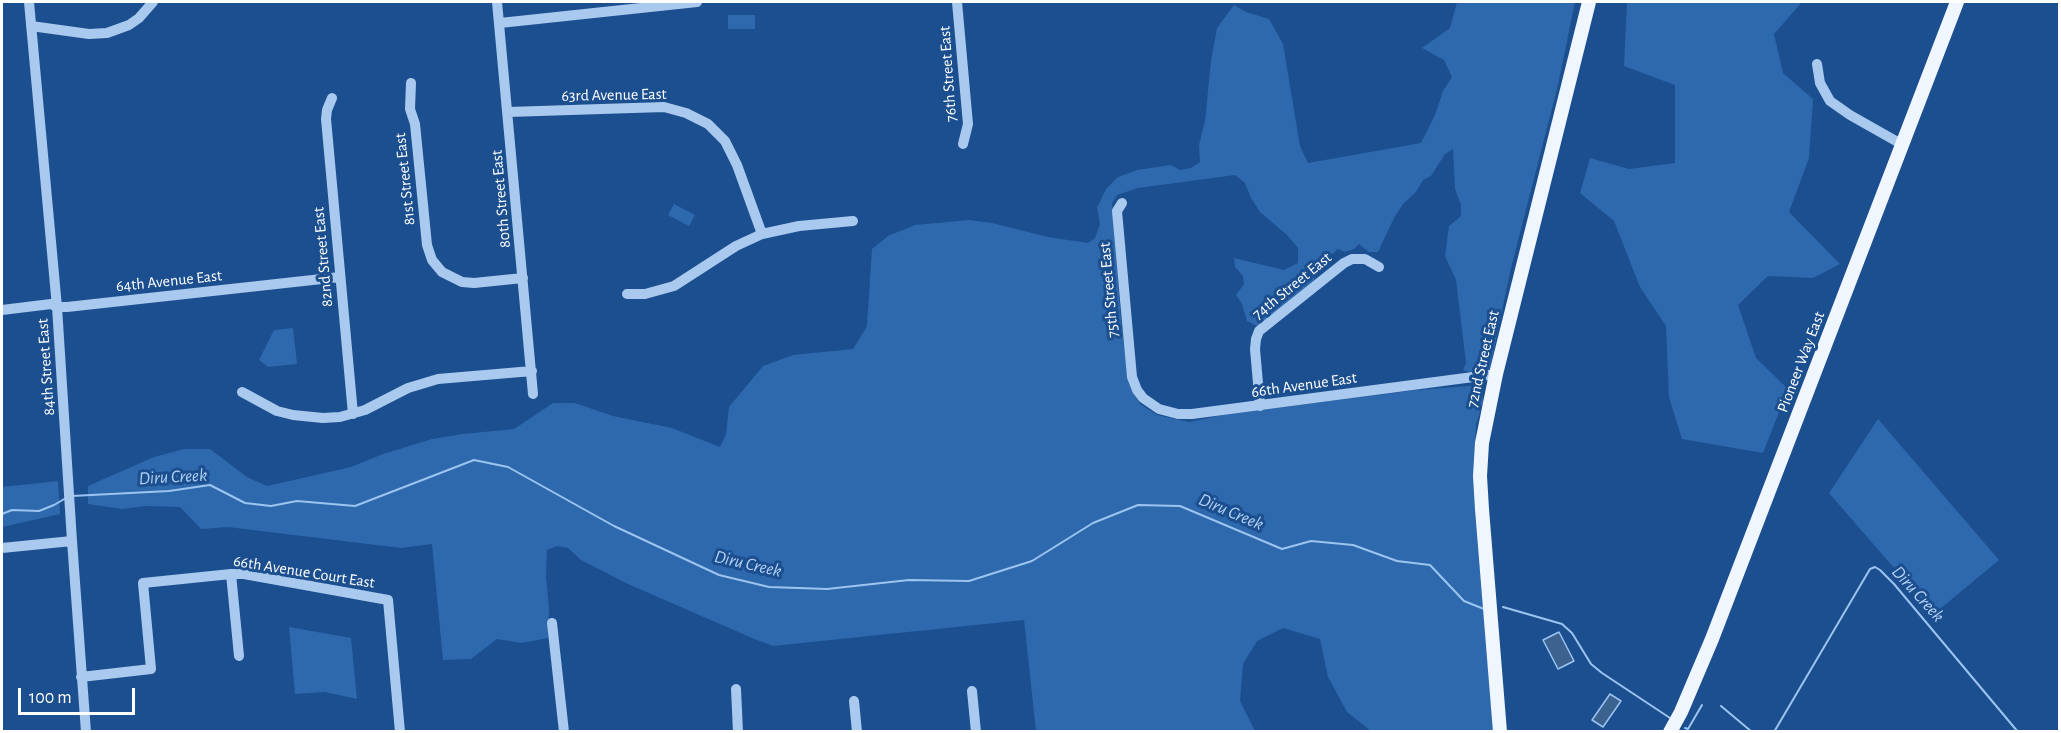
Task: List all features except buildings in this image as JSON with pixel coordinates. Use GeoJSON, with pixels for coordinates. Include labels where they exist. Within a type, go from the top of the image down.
{"type":"FeatureCollection","features":[{"type":"Feature","properties":{"kind":"main road","name":"72nd Street East"},"geometry":{"type":"LineString","coordinates":[[1500,732],[1480,476],[1482,443],[1496,374],[1588,2]]}},
{"type":"Feature","properties":{"kind":"main road","name":"Pioneer Way East"},"geometry":{"type":"LineString","coordinates":[[1670,732],[1682,712],[1712,639],[1957,2]]}},
{"type":"Feature","properties":{"kind":"street","name":"84th Street East"},"geometry":{"type":"LineString","coordinates":[[29,2],[57,307],[86,732]]}},
{"type":"Feature","properties":{"kind":"street"},"geometry":{"type":"LineString","coordinates":[[31,26],[89,34],[107,33],[139,18],[153,2]]}},
{"type":"Feature","properties":{"kind":"street","name":"80th Street East"},"geometry":{"type":"LineString","coordinates":[[497,2],[533,394]]}},
{"type":"Feature","properties":{"kind":"street"},"geometry":{"type":"LineString","coordinates":[[500,23],[695,2]]}},
{"type":"Feature","properties":{"kind":"street","name":"76th Street East"},"geometry":{"type":"LineString","coordinates":[[957,2],[968,124],[963,144]]}},
{"type":"Feature","properties":{"kind":"street"},"geometry":{"type":"LineString","coordinates":[[1817,64],[1820,83],[1830,100],[1850,115],[1903,145]]}},
{"type":"Feature","properties":{"kind":"street","name":"81st Street East"},"geometry":{"type":"LineString","coordinates":[[411,83],[410,109],[415,123],[427,245],[432,260],[448,276],[462,282],[523,278]]}},
{"type":"Feature","properties":{"kind":"street","name":"82nd Street East"},"geometry":{"type":"LineString","coordinates":[[332,98],[326,119],[353,414]]}},
{"type":"Feature","properties":{"kind":"street","name":"63rd Avenue East"},"geometry":{"type":"LineString","coordinates":[[508,112],[664,107],[686,113],[715,130],[725,141],[762,234]]}},
{"type":"Feature","properties":{"kind":"street","name":"75th Street East"},"geometry":{"type":"LineString","coordinates":[[1122,203],[1118,211],[1132,377]]}},
{"type":"Feature","properties":{"kind":"street"},"geometry":{"type":"LineString","coordinates":[[627,294],[645,294],[674,286],[736,246],[762,234],[799,226],[853,221]]}},
{"type":"Feature","properties":{"kind":"street","name":"74th Street East"},"geometry":{"type":"LineString","coordinates":[[1260,406],[1255,349],[1259,331],[1344,262],[1352,259],[1365,259],[1379,267]]}},
{"type":"Feature","properties":{"kind":"street","name":"64th Avenue East"},"geometry":{"type":"LineString","coordinates":[[2,310],[51,304],[57,307],[127,301],[340,278]]}},
{"type":"Feature","properties":{"kind":"street"},"geometry":{"type":"LineString","coordinates":[[243,392],[266,406],[293,415],[323,418],[353,414],[380,404],[420,384],[438,380],[532,371]]}},
{"type":"Feature","properties":{"kind":"street","name":"66th Avenue East"},"geometry":{"type":"LineString","coordinates":[[1132,377],[1143,398],[1154,406],[1164,411],[1192,414],[1496,374]]}},
{"type":"Feature","properties":{"kind":"street"},"geometry":{"type":"LineString","coordinates":[[2,548],[72,541]]}},
{"type":"Feature","properties":{"kind":"street"},"geometry":{"type":"LineString","coordinates":[[231,574],[239,656]]}},
{"type":"Feature","properties":{"kind":"street","name":"66th Avenue Court East"},"geometry":{"type":"LineString","coordinates":[[81,677],[151,669],[143,583],[244,574],[388,600],[400,732]]}},
{"type":"Feature","properties":{"kind":"street"},"geometry":{"type":"LineString","coordinates":[[552,623],[564,732]]}},
{"type":"Feature","properties":{"kind":"street"},"geometry":{"type":"LineString","coordinates":[[736,689],[738,732]]}},
{"type":"Feature","properties":{"kind":"street"},"geometry":{"type":"LineString","coordinates":[[972,691],[976,732]]}},
{"type":"Feature","properties":{"kind":"street"},"geometry":{"type":"LineString","coordinates":[[854,701],[857,732]]}},
{"type":"Feature","properties":{"kind":"shaded area"},"geometry":{"type":"Polygon","coordinates":[[[1457,2],[1575,2],[1558,85],[1511,268],[1490,368],[1473,373],[1463,370],[1466,363],[1456,280],[1445,256],[1449,226],[1461,216],[1461,205],[1455,189],[1453,149],[1445,154],[1431,176],[1423,180],[1416,192],[1403,204],[1378,252],[1369,252],[1359,244],[1354,249],[1345,252],[1338,249],[1325,260],[1313,281],[1259,327],[1247,321],[1242,304],[1236,295],[1244,284],[1243,276],[1235,267],[1234,258],[1284,270],[1298,263],[1298,248],[1287,235],[1260,212],[1245,183],[1235,175],[1138,188],[1117,195],[1112,203],[1128,380],[1140,404],[1157,415],[1189,422],[1228,414],[1417,390],[1482,385],[1483,402],[1476,424],[1476,504],[1493,731],[1371,731],[1347,712],[1328,677],[1320,639],[1283,628],[1257,641],[1243,664],[1240,701],[1255,731],[1036,731],[1024,620],[773,646],[628,584],[581,560],[568,548],[557,546],[547,550],[548,638],[522,643],[497,639],[471,659],[443,660],[432,544],[401,548],[228,527],[201,529],[180,507],[146,506],[122,509],[88,504],[88,486],[154,457],[184,449],[210,449],[247,477],[267,486],[351,467],[383,454],[432,439],[514,429],[553,403],[575,403],[613,416],[672,428],[720,447],[726,434],[729,407],[763,366],[793,355],[853,349],[867,326],[872,249],[888,236],[915,225],[969,220],[1088,243],[1095,238],[1100,224],[1097,208],[1106,189],[1118,177],[1137,170],[1171,165],[1180,170],[1191,168],[1200,162],[1199,145],[1205,121],[1217,28],[1234,5],[1246,12],[1269,19],[1283,44],[1300,146],[1308,163],[1421,143],[1435,115],[1443,91],[1452,77],[1444,60],[1422,48],[1450,28],[1457,2]]]}},
{"type":"Feature","properties":{"kind":"shaded area"},"geometry":{"type":"Polygon","coordinates":[[[1627,2],[1802,2],[1774,34],[1783,73],[1813,99],[1809,158],[1789,212],[1840,264],[1813,278],[1768,276],[1738,305],[1756,358],[1788,389],[1763,453],[1682,439],[1669,397],[1666,326],[1640,287],[1614,221],[1580,193],[1590,158],[1629,169],[1675,163],[1675,85],[1624,66],[1627,2]]]}},
{"type":"Feature","properties":{"kind":"shaded area"},"geometry":{"type":"Polygon","coordinates":[[[728,15],[755,15],[755,29],[728,29],[728,15]]]}},
{"type":"Feature","properties":{"kind":"shaded area"},"geometry":{"type":"Polygon","coordinates":[[[674,204],[695,215],[689,226],[668,215],[674,204]]]}},
{"type":"Feature","properties":{"kind":"shaded area"},"geometry":{"type":"Polygon","coordinates":[[[293,328],[297,364],[268,367],[259,360],[274,330],[293,328]]]}},
{"type":"Feature","properties":{"kind":"shaded area"},"geometry":{"type":"Polygon","coordinates":[[[1878,419],[1999,560],[1934,614],[1829,493],[1878,419]]]}},
{"type":"Feature","properties":{"kind":"shaded area"},"geometry":{"type":"Polygon","coordinates":[[[58,481],[60,514],[2,527],[2,487],[58,481]]]}},
{"type":"Feature","properties":{"kind":"shaded area"},"geometry":{"type":"Polygon","coordinates":[[[289,627],[351,638],[357,699],[325,692],[295,694],[289,627]]]}},
{"type":"Feature","properties":{"kind":"shaded area"},"geometry":{"type":"Polygon","coordinates":[[[1559,632],[1574,661],[1558,669],[1543,640],[1559,632]]]}},
{"type":"Feature","properties":{"kind":"shaded area"},"geometry":{"type":"Polygon","coordinates":[[[1610,694],[1621,701],[1603,727],[1592,720],[1610,694]]]}},
{"type":"Feature","properties":{"kind":"waterway","name":"Diru Creek"},"geometry":{"type":"LineString","coordinates":[[72,496],[169,491],[210,485],[245,503],[271,506],[297,501],[355,506],[474,460],[508,467],[614,526],[719,575],[769,587],[827,589],[909,580],[969,581],[1032,561],[1093,523],[1138,505],[1180,506],[1282,549],[1311,541],[1353,545],[1397,561],[1430,565],[1464,601],[1484,609]]}},
{"type":"Feature","properties":{"kind":"waterway","name":"Diru Creek"},"geometry":{"type":"LineString","coordinates":[[2,514],[12,510],[39,511],[66,498]]}},
{"type":"Feature","properties":{"kind":"waterway","name":"Diru Creek"},"geometry":{"type":"LineString","coordinates":[[1774,732],[1870,569],[1875,567],[1894,584],[2018,732]]}},
{"type":"Feature","properties":{"kind":"waterway","name":"Diru Creek"},"geometry":{"type":"LineString","coordinates":[[1503,607],[1562,624],[1572,633],[1591,664],[1670,718]]}},
{"type":"Feature","properties":{"kind":"waterway","name":"Diru Creek"},"geometry":{"type":"LineString","coordinates":[[1685,728],[1688,729],[1702,705]]}},
{"type":"Feature","properties":{"kind":"waterway","name":"Diru Creek"},"geometry":{"type":"LineString","coordinates":[[1721,706],[1752,732]]}}]}
